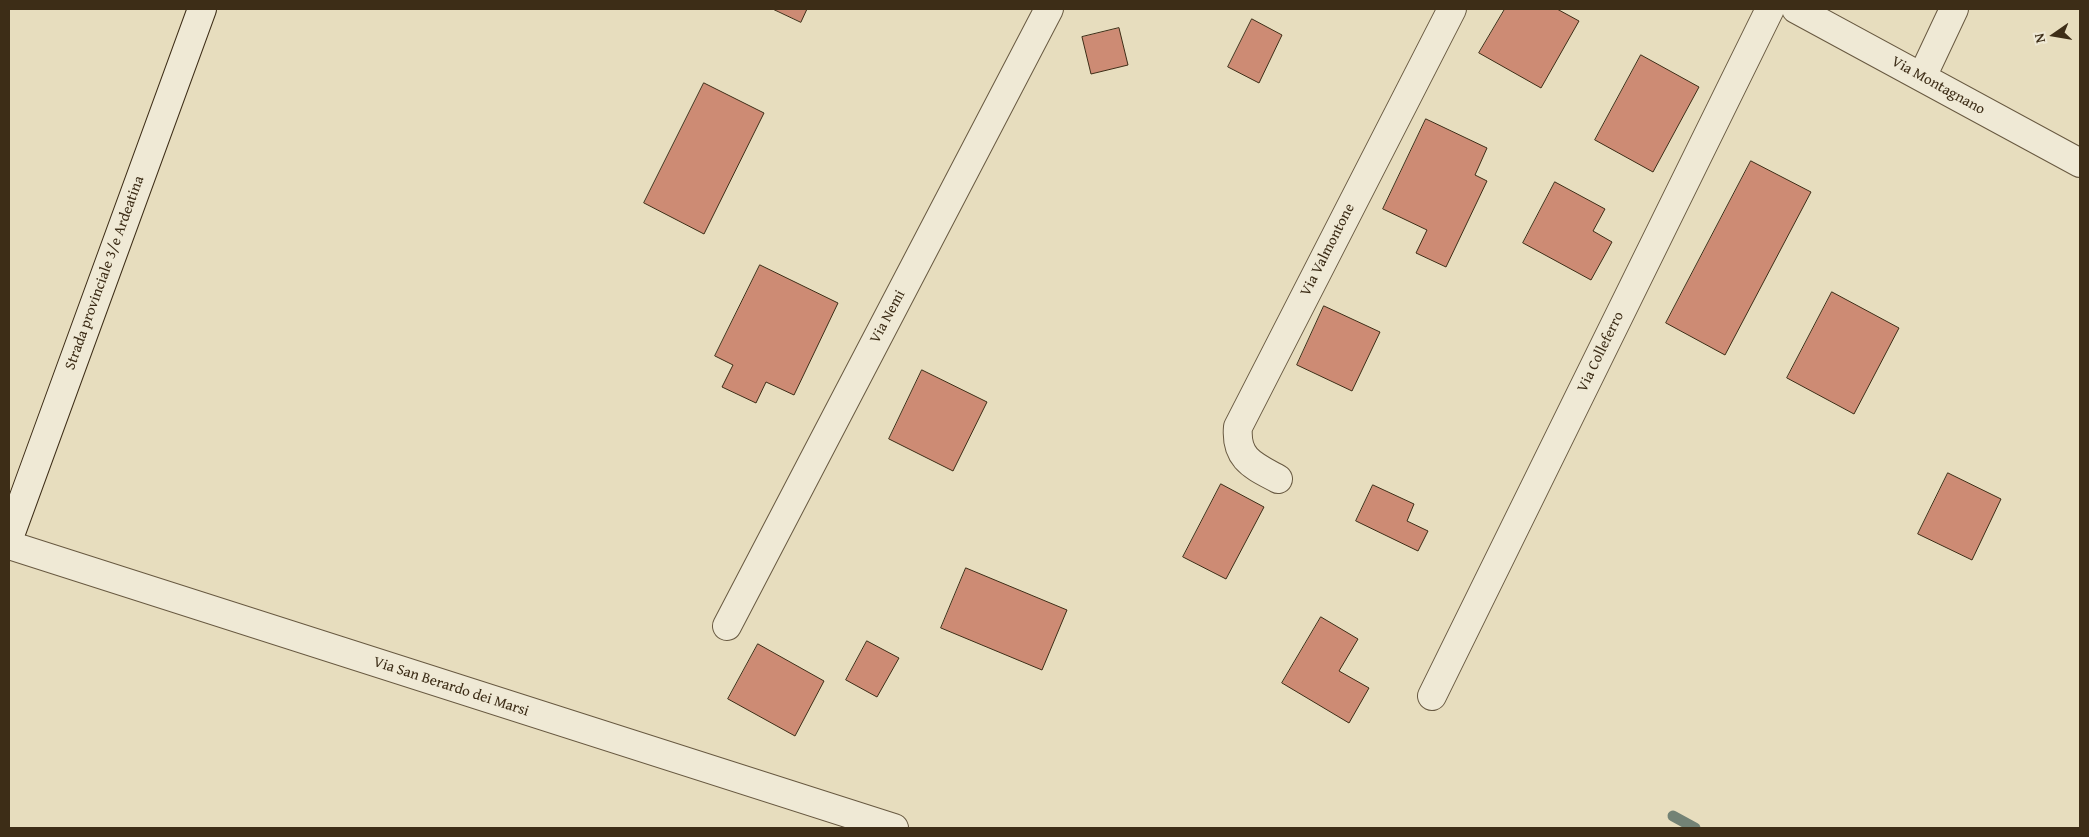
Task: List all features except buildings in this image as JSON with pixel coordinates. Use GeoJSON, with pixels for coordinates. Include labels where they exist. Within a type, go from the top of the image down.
{"type":"FeatureCollection","features":[{"type":"Feature","properties":{"kind":"street","name":"Strada provinciale 3/e Ardeatina"},"geometry":{"type":"LineString","coordinates":[[9,538],[202,9]]}},
{"type":"Feature","properties":{"kind":"street","name":"Via Nemi"},"geometry":{"type":"LineString","coordinates":[[727,626],[1049,9]]}},
{"type":"Feature","properties":{"kind":"street","name":"Via Valmontone"},"geometry":{"type":"LineString","coordinates":[[1278,479],[1247,460],[1238,446],[1238,427],[1452,9]]}},
{"type":"Feature","properties":{"kind":"street","name":"Via Colleferro"},"geometry":{"type":"LineString","coordinates":[[1432,696],[1770,9]]}},
{"type":"Feature","properties":{"kind":"street","name":"Via Montagnano"},"geometry":{"type":"LineString","coordinates":[[1796,9],[2080,163]]}},
{"type":"Feature","properties":{"kind":"street"},"geometry":{"type":"LineString","coordinates":[[1922,77],[1954,9]]}},
{"type":"Feature","properties":{"kind":"street","name":"Via San Berardo dei Marsi"},"geometry":{"type":"LineString","coordinates":[[9,544],[894,828]]}},
{"type":"Feature","properties":{"kind":"waterway"},"geometry":{"type":"LineString","coordinates":[[1673,816],[1695,828]]}}]}
